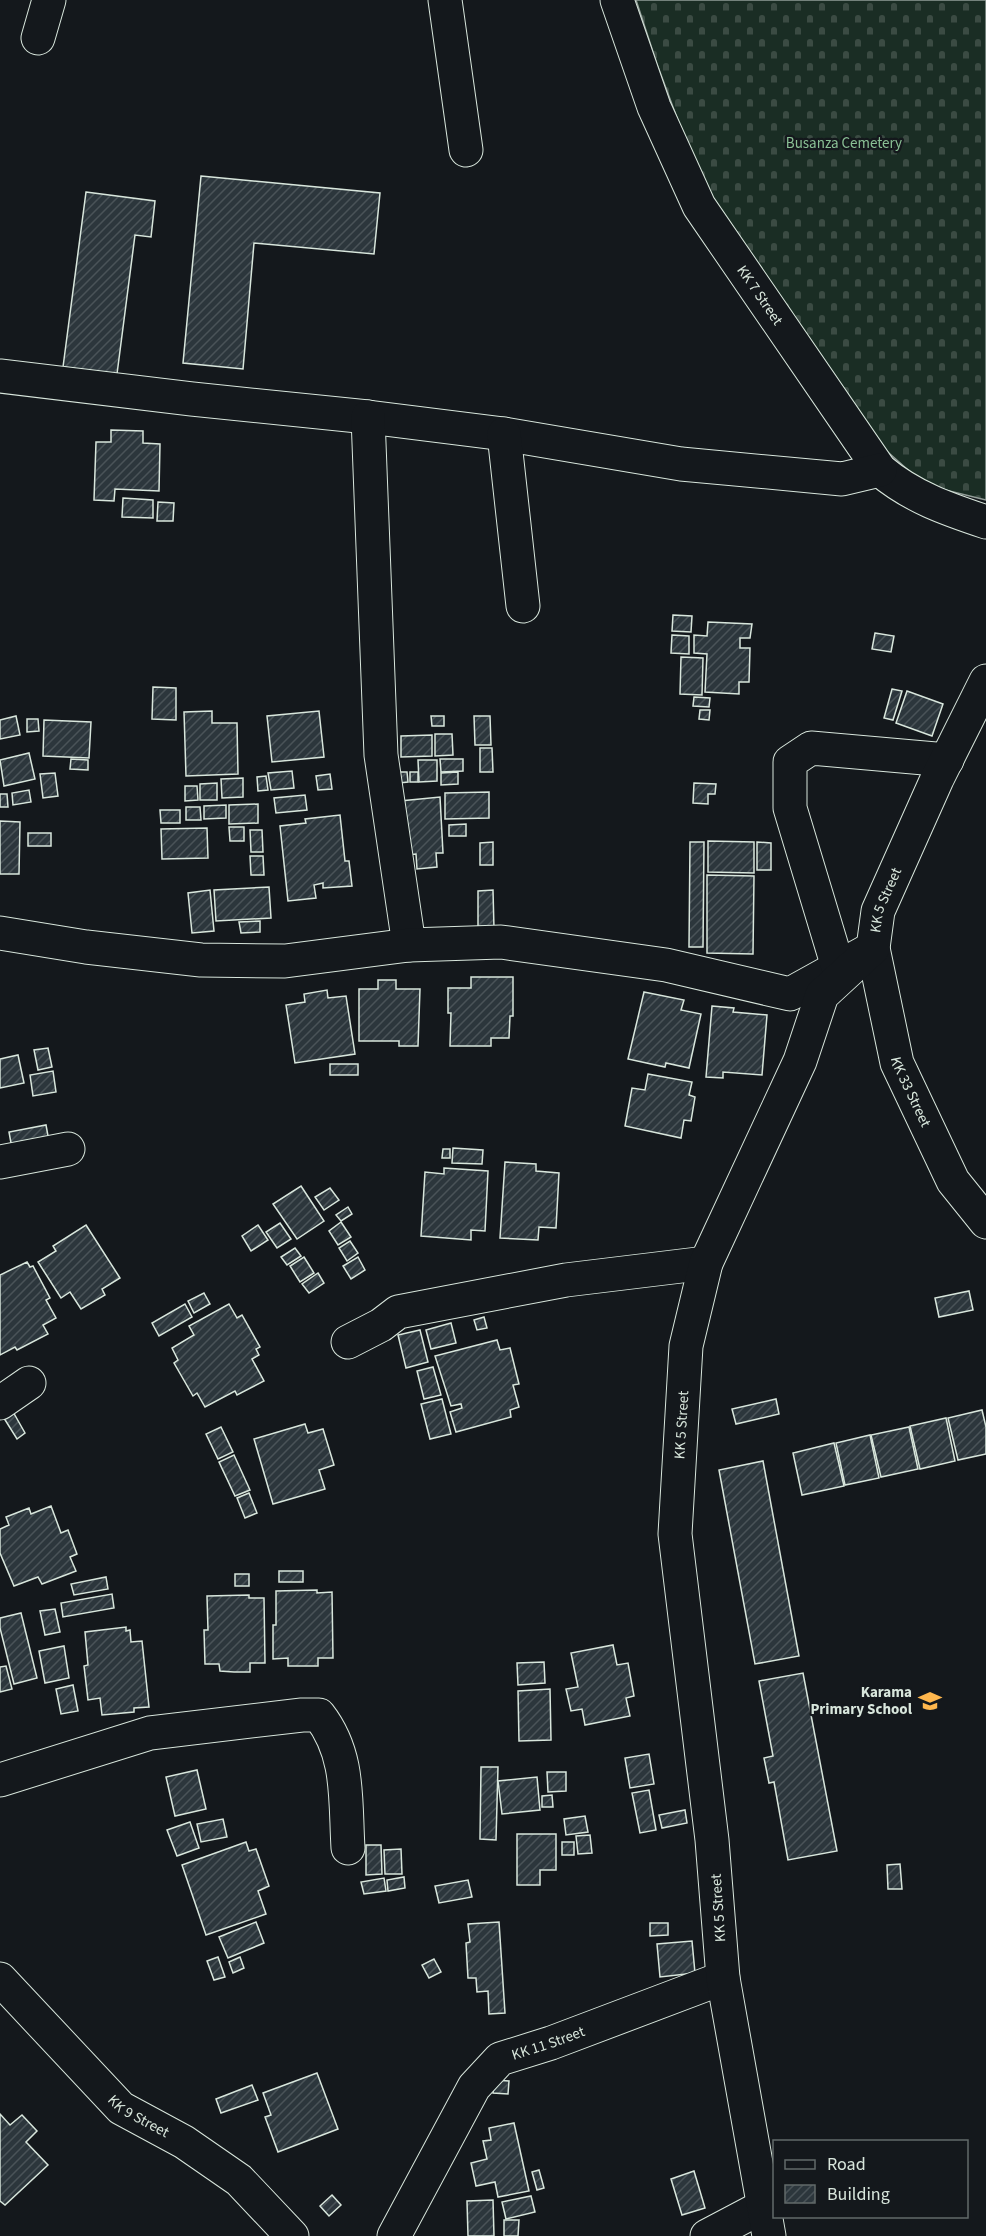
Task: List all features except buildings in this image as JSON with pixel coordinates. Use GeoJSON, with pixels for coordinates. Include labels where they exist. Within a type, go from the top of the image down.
{"type":"FeatureCollection","features":[{"type":"Feature","properties":{"kind":"street"},"geometry":{"type":"LineString","coordinates":[[38,38],[49,0]]}},
{"type":"Feature","properties":{"kind":"street"},"geometry":{"type":"LineString","coordinates":[[445,0],[466,150]]}},
{"type":"Feature","properties":{"kind":"street","name":"KK 7 Street"},"geometry":{"type":"LineString","coordinates":[[617,0],[654,106],[699,206],[880,470],[891,479],[936,505],[986,522]]}},
{"type":"Feature","properties":{"kind":"street"},"geometry":{"type":"LineString","coordinates":[[0,376],[504,434],[681,464],[842,479],[880,470]]}},
{"type":"Feature","properties":{"kind":"street"},"geometry":{"type":"LineString","coordinates":[[368,417],[381,755],[409,945]]}},
{"type":"Feature","properties":{"kind":"street"},"geometry":{"type":"LineString","coordinates":[[504,434],[522,606]]}},
{"type":"Feature","properties":{"kind":"street","name":"KK 5 Street"},"geometry":{"type":"LineString","coordinates":[[765,2222],[723,1978],[712,1840],[675,1534],[686,1346],[705,1263],[800,1060],[822,995],[873,948],[878,911],[986,681]]}},
{"type":"Feature","properties":{"kind":"street"},"geometry":{"type":"LineString","coordinates":[[838,967],[790,808],[789,762],[811,748],[947,760]]}},
{"type":"Feature","properties":{"kind":"street"},"geometry":{"type":"LineString","coordinates":[[0,933],[86,947],[201,960],[285,961],[409,945],[501,942],[666,965],[789,994],[873,948]]}},
{"type":"Feature","properties":{"kind":"street","name":"KK 33 Street"},"geometry":{"type":"LineString","coordinates":[[873,948],[897,1063],[953,1181],[986,1222]]}},
{"type":"Feature","properties":{"kind":"street"},"geometry":{"type":"LineString","coordinates":[[0,1162],[68,1149]]}},
{"type":"Feature","properties":{"kind":"street"},"geometry":{"type":"LineString","coordinates":[[348,1342],[381,1325],[398,1312],[425,1306],[566,1280],[705,1263]]}},
{"type":"Feature","properties":{"kind":"street"},"geometry":{"type":"LineString","coordinates":[[0,1403],[29,1383]]}},
{"type":"Feature","properties":{"kind":"street"},"geometry":{"type":"LineString","coordinates":[[0,1780],[150,1733],[302,1715],[319,1715],[332,1731],[343,1763],[348,1848]]}},
{"type":"Feature","properties":{"kind":"street","name":"KK 11 Street"},"geometry":{"type":"LineString","coordinates":[[394,2236],[474,2087],[500,2059],[551,2043],[723,1978]]}},
{"type":"Feature","properties":{"kind":"street","name":"KK 9 Street"},"geometry":{"type":"LineString","coordinates":[[0,1979],[121,2108],[184,2142],[240,2180],[292,2236]]}},
{"type":"Feature","properties":{"kind":"street"},"geometry":{"type":"LineString","coordinates":[[707,2236],[765,2222]]}},
{"type":"Feature","properties":{"kind":"green space","name":"Busanza Cemetery"},"geometry":{"type":"Polygon","coordinates":[[[636,0],[986,0],[986,500],[925,485],[881,446],[703,188],[636,0]]]}},
{"type":"Feature","properties":{"kind":"place","name":"Karama Primary School"},"geometry":{"type":"Point","coordinates":[930,1701]}}]}
